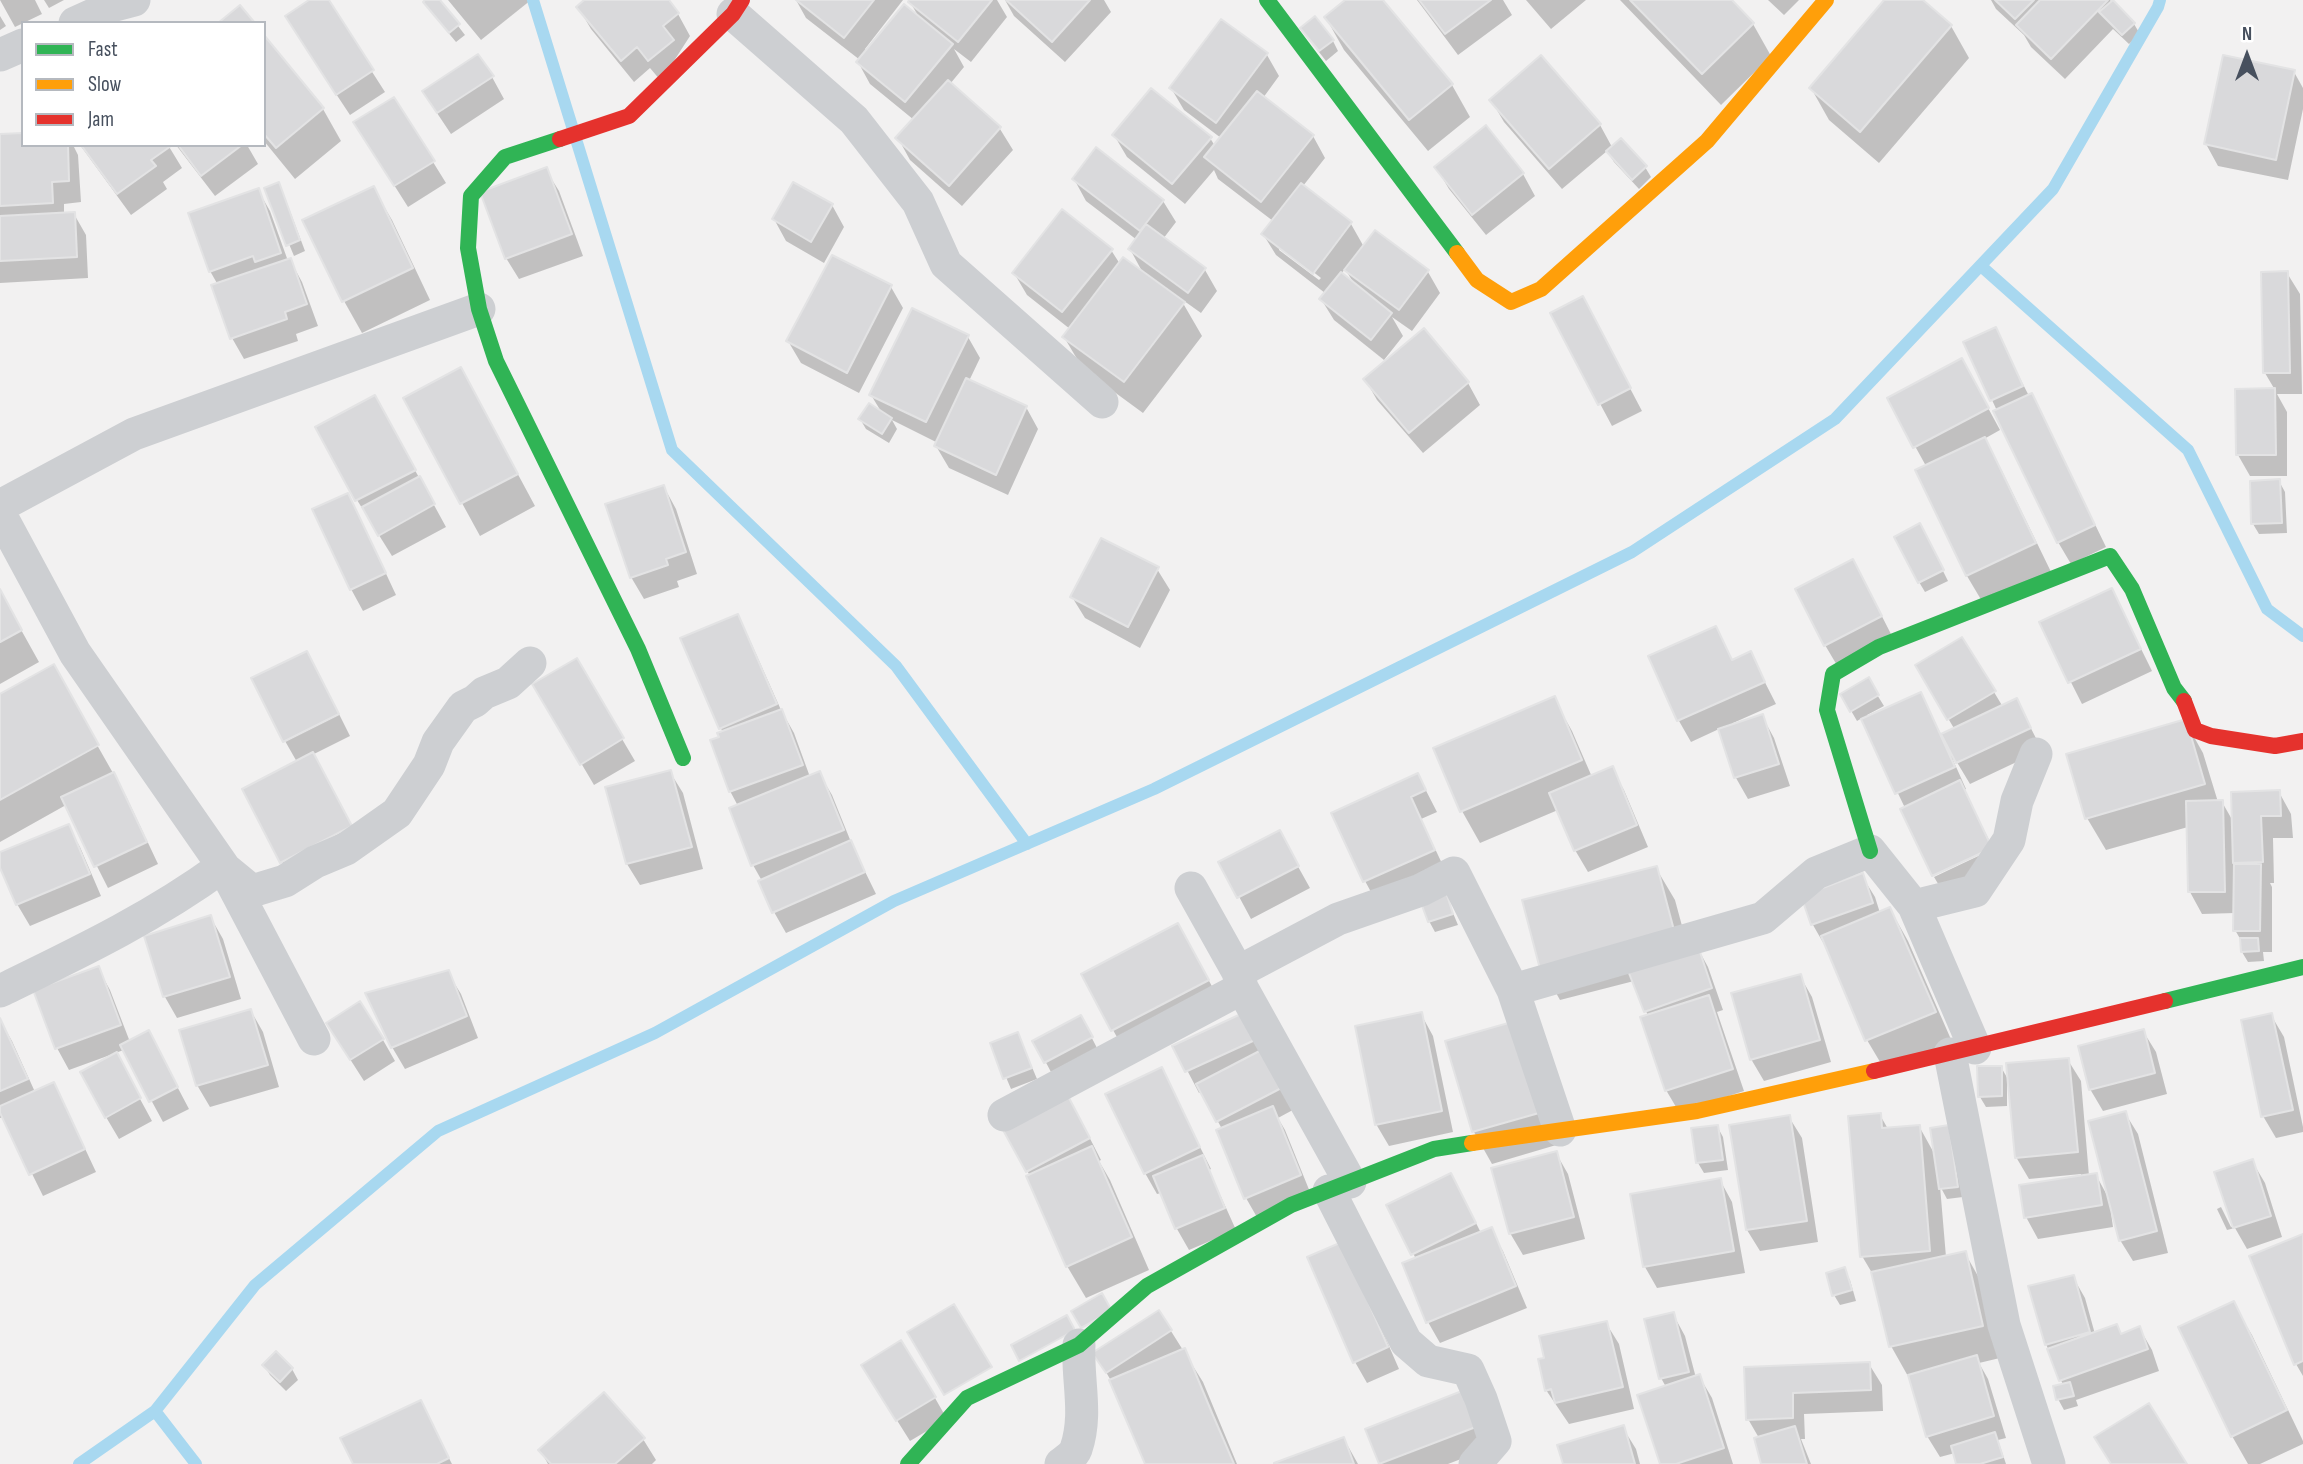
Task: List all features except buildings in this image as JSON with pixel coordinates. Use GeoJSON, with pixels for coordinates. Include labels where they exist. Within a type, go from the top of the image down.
{"type":"FeatureCollection","features":[{"type":"Feature","properties":{"kind":"street"},"geometry":{"type":"LineString","coordinates":[[1271,1],[1477,279],[1511,302],[1541,289],[1707,141],[1826,0]]}},
{"type":"Feature","properties":{"kind":"street"},"geometry":{"type":"LineString","coordinates":[[79,21],[121,2]]}},
{"type":"Feature","properties":{"kind":"street"},"geometry":{"type":"LineString","coordinates":[[683,758],[638,649],[496,361],[479,309],[468,248],[471,196],[505,157],[629,116],[738,7],[854,120],[918,202],[947,264],[1102,402]]}},
{"type":"Feature","properties":{"kind":"street"},"geometry":{"type":"LineString","coordinates":[[0,55],[21,46]]}},
{"type":"Feature","properties":{"kind":"street"},"geometry":{"type":"LineString","coordinates":[[0,506],[134,434],[479,309]]}},
{"type":"Feature","properties":{"kind":"street"},"geometry":{"type":"LineString","coordinates":[[0,514],[75,653],[223,866],[314,1039]]}},
{"type":"Feature","properties":{"kind":"street"},"geometry":{"type":"LineString","coordinates":[[2049,1464],[2004,1325],[1963,1051],[1914,906],[1870,850],[1827,710],[1833,674],[1879,647],[2110,556],[2132,589],[2195,730],[2211,736],[2275,746],[2303,741]]}},
{"type":"Feature","properties":{"kind":"street"},"geometry":{"type":"LineString","coordinates":[[223,866],[252,891],[285,881],[315,862],[346,849],[397,813],[429,765],[438,742],[463,707],[484,692],[508,683],[530,663]]}},
{"type":"Feature","properties":{"kind":"street"},"geometry":{"type":"LineString","coordinates":[[1914,906],[1975,891],[2010,840],[2017,801],[2036,754]]}},
{"type":"Feature","properties":{"kind":"street"},"geometry":{"type":"LineString","coordinates":[[1513,990],[1763,918],[1816,873],[1870,850]]}},
{"type":"Feature","properties":{"kind":"street"},"geometry":{"type":"LineString","coordinates":[[0,991],[114,935],[183,895],[223,866]]}},
{"type":"Feature","properties":{"kind":"street"},"geometry":{"type":"LineString","coordinates":[[1004,1115],[1240,980],[1338,919],[1421,890],[1454,873],[1513,990],[1560,1130]]}},
{"type":"Feature","properties":{"kind":"street"},"geometry":{"type":"LineString","coordinates":[[1191,888],[1240,980],[1340,1186],[1406,1342],[1428,1361],[1468,1370],[1495,1441],[1475,1464]]}},
{"type":"Feature","properties":{"kind":"street"},"geometry":{"type":"LineString","coordinates":[[908,1464],[967,1398],[1079,1345],[1147,1286],[1292,1205],[1434,1149],[1697,1111],[1963,1051],[2303,967]]}},
{"type":"Feature","properties":{"kind":"street"},"geometry":{"type":"LineString","coordinates":[[1061,1464],[1075,1451],[1083,1405],[1078,1363],[1079,1345]]}},
{"type":"Feature","properties":{"kind":"waterway"},"geometry":{"type":"LineString","coordinates":[[533,0],[672,450],[896,666],[1027,844]]}},
{"type":"Feature","properties":{"kind":"waterway"},"geometry":{"type":"LineString","coordinates":[[79,1464],[155,1411],[255,1285],[438,1131],[655,1033],[894,901],[1154,789],[1632,552],[1835,419],[2053,189],[2160,0]]}},
{"type":"Feature","properties":{"kind":"waterway"},"geometry":{"type":"LineString","coordinates":[[1981,266],[2188,450],[2267,609],[2303,636]]}},
{"type":"Feature","properties":{"kind":"waterway"},"geometry":{"type":"LineString","coordinates":[[155,1411],[196,1464]]}},
{"type":"Feature","properties":{"kind":"traffic: fast"},"geometry":{"type":"LineString","coordinates":[[1267,0],[1457,253]]}},
{"type":"Feature","properties":{"kind":"traffic: fast"},"geometry":{"type":"LineString","coordinates":[[560,139],[505,157],[471,196],[468,248],[479,309],[496,361],[638,649],[683,758]]}},
{"type":"Feature","properties":{"kind":"traffic: fast"},"geometry":{"type":"LineString","coordinates":[[1870,851],[1827,710],[1833,674],[1879,647],[2110,556],[2132,589],[2174,688],[2184,701]]}},
{"type":"Feature","properties":{"kind":"traffic: fast"},"geometry":{"type":"LineString","coordinates":[[2165,1001],[2303,967]]}},
{"type":"Feature","properties":{"kind":"traffic: fast"},"geometry":{"type":"LineString","coordinates":[[908,1464],[967,1398],[1079,1345],[1147,1286],[1291,1205],[1434,1149],[1472,1143]]}},
{"type":"Feature","properties":{"kind":"traffic: slow"},"geometry":{"type":"LineString","coordinates":[[1457,253],[1477,280],[1511,302],[1541,289],[1707,141],[1826,0]]}},
{"type":"Feature","properties":{"kind":"traffic: slow"},"geometry":{"type":"LineString","coordinates":[[1472,1143],[1697,1111],[1874,1071]]}},
{"type":"Feature","properties":{"kind":"traffic: jam"},"geometry":{"type":"LineString","coordinates":[[560,139],[629,116],[733,14],[742,0]]}},
{"type":"Feature","properties":{"kind":"traffic: jam"},"geometry":{"type":"LineString","coordinates":[[2184,701],[2195,730],[2211,736],[2275,746],[2303,741]]}},
{"type":"Feature","properties":{"kind":"traffic: jam"},"geometry":{"type":"LineString","coordinates":[[1874,1071],[2165,1001]]}}]}
